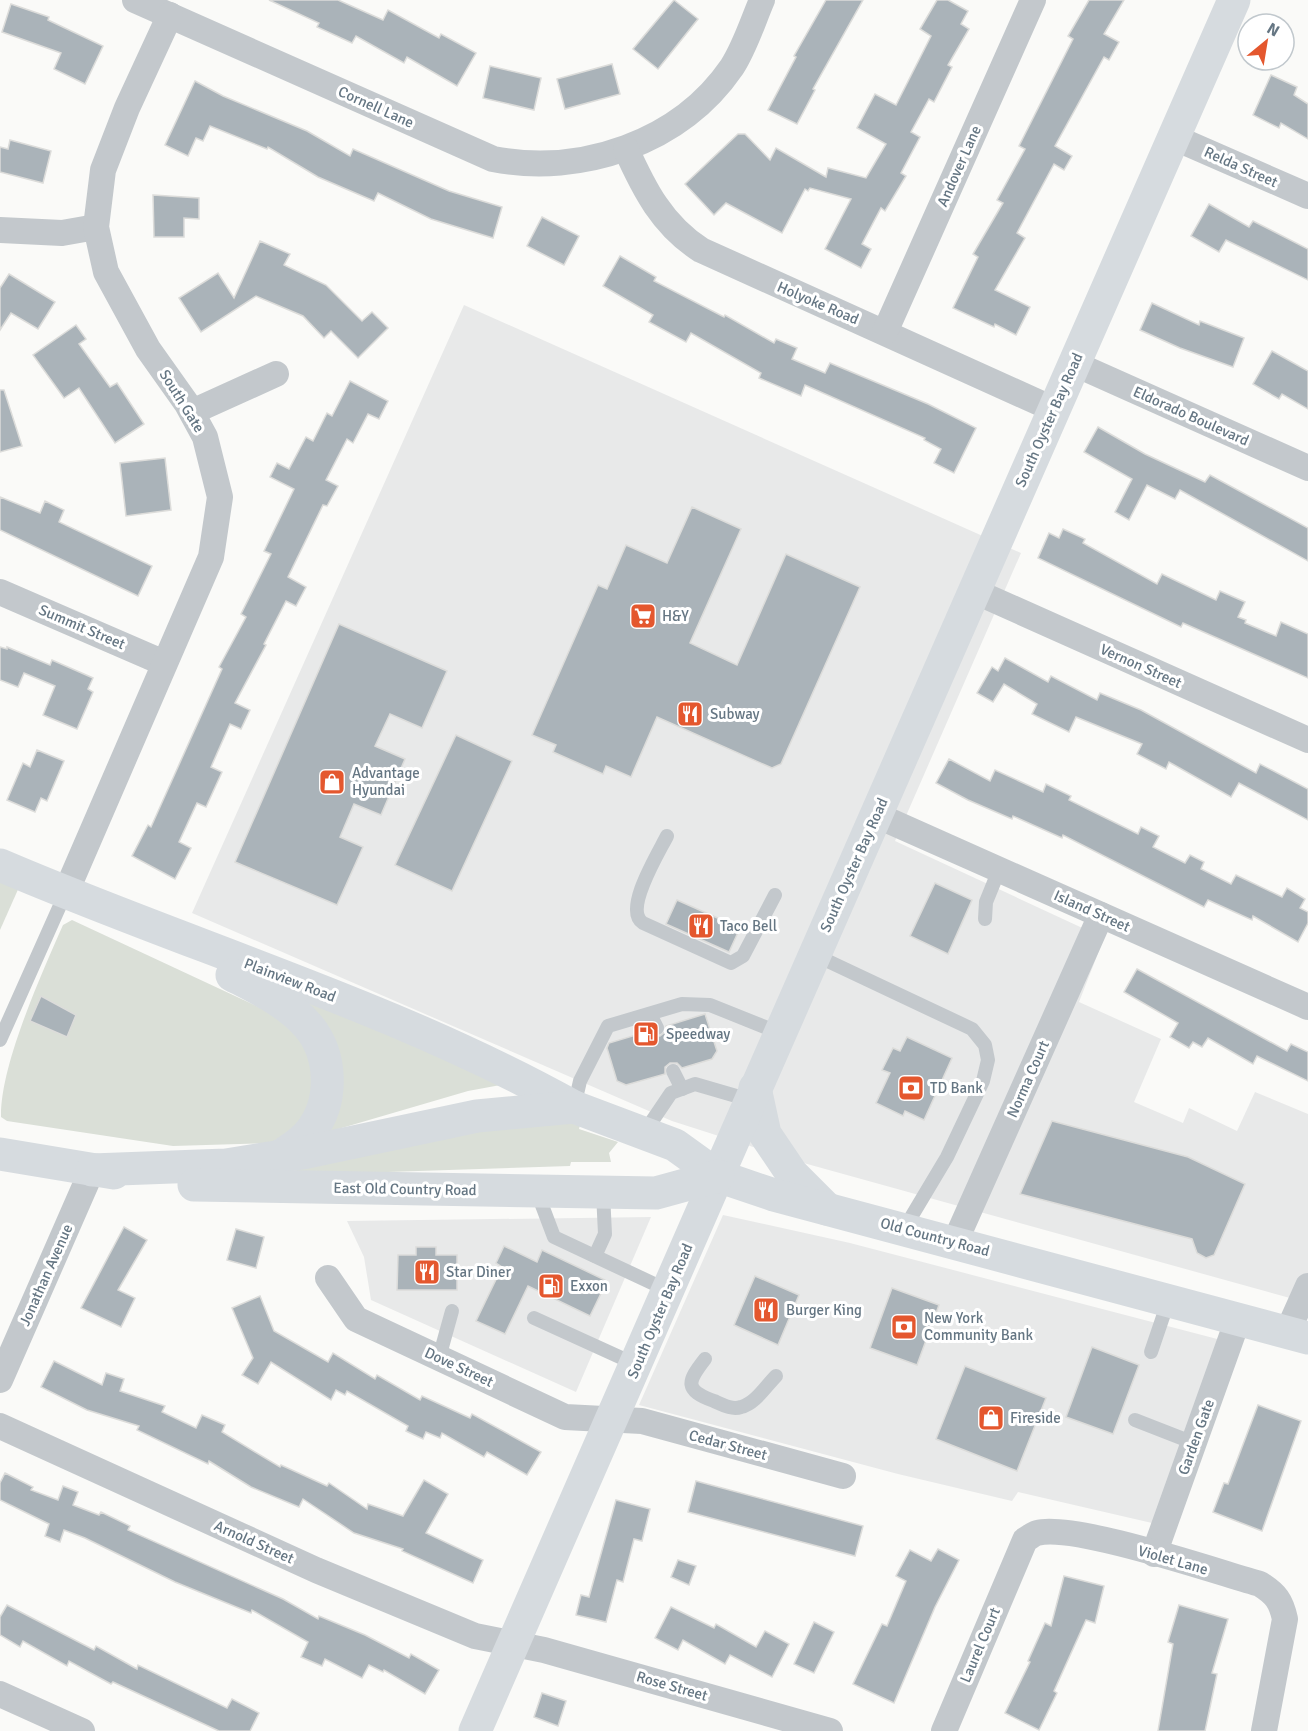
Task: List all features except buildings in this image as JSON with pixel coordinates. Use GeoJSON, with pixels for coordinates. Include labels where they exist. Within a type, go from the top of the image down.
{"type":"FeatureCollection","features":[{"type":"Feature","properties":{"kind":"main road","name":"South Oyster Bay Road"},"geometry":{"type":"LineString","coordinates":[[476,1731],[637,1365],[752,1094],[1234,0]]}},
{"type":"Feature","properties":{"kind":"main road","name":"Plainview Road"},"geometry":{"type":"LineString","coordinates":[[0,865],[142,924],[318,989],[523,1078],[574,1107]]}},
{"type":"Feature","properties":{"kind":"main road"},"geometry":{"type":"LineString","coordinates":[[142,924],[273,997],[299,1017],[317,1040],[323,1053],[326,1069],[325,1101],[311,1131],[279,1157]]}},
{"type":"Feature","properties":{"kind":"main road"},"geometry":{"type":"LineString","coordinates":[[752,1094],[765,1134],[792,1173],[826,1209]]}},
{"type":"Feature","properties":{"kind":"main road","name":"Old Country Road"},"geometry":{"type":"LineString","coordinates":[[574,1107],[675,1144],[718,1176],[826,1209],[1298,1335]]}},
{"type":"Feature","properties":{"kind":"main road","name":"East Old Country Road"},"geometry":{"type":"LineString","coordinates":[[92,1170],[226,1165],[279,1157],[477,1116],[574,1107]]}},
{"type":"Feature","properties":{"kind":"main road","name":"East Old Country Road"},"geometry":{"type":"LineString","coordinates":[[0,1154],[204,1186],[656,1193],[718,1176]]}},
{"type":"Feature","properties":{"kind":"street","name":"Cornell Lane"},"geometry":{"type":"LineString","coordinates":[[135,0],[493,159],[535,164],[606,156],[646,140],[681,118],[711,92],[732,66],[762,0]]}},
{"type":"Feature","properties":{"kind":"street","name":"Andover Lane"},"geometry":{"type":"LineString","coordinates":[[885,332],[1033,0]]}},
{"type":"Feature","properties":{"kind":"street","name":"South Gate"},"geometry":{"type":"LineString","coordinates":[[66,892],[211,557],[220,497],[205,437],[192,412],[148,349],[106,272],[96,227],[103,170],[127,108],[170,15]]}},
{"type":"Feature","properties":{"kind":"street","name":"Relda Street"},"geometry":{"type":"LineString","coordinates":[[1173,137],[1308,196]]}},
{"type":"Feature","properties":{"kind":"street","name":"Holyoke Road"},"geometry":{"type":"LineString","coordinates":[[626,149],[648,196],[681,237],[742,270],[1053,409]]}},
{"type":"Feature","properties":{"kind":"street"},"geometry":{"type":"LineString","coordinates":[[0,230],[62,233],[96,227]]}},
{"type":"Feature","properties":{"kind":"street","name":"Eldorado Boulevard"},"geometry":{"type":"LineString","coordinates":[[1075,364],[1308,468]]}},
{"type":"Feature","properties":{"kind":"street"},"geometry":{"type":"LineString","coordinates":[[192,412],[276,374]]}},
{"type":"Feature","properties":{"kind":"street","name":"Summit Street"},"geometry":{"type":"LineString","coordinates":[[0,591],[164,663]]}},
{"type":"Feature","properties":{"kind":"street","name":"Vernon Street"},"geometry":{"type":"LineString","coordinates":[[974,591],[1308,740]]}},
{"type":"Feature","properties":{"kind":"street","name":"Island Street"},"geometry":{"type":"LineString","coordinates":[[876,815],[1308,1007]]}},
{"type":"Feature","properties":{"kind":"street","name":"Norma Court"},"geometry":{"type":"LineString","coordinates":[[955,1242],[1101,915]]}},
{"type":"Feature","properties":{"kind":"street","name":"Jonathan Avenue"},"geometry":{"type":"LineString","coordinates":[[0,1380],[92,1170]]}},
{"type":"Feature","properties":{"kind":"street","name":"Dove Street"},"geometry":{"type":"LineString","coordinates":[[328,1278],[356,1319],[565,1417],[611,1421]]}},
{"type":"Feature","properties":{"kind":"street"},"geometry":{"type":"LineString","coordinates":[[1298,1335],[1308,1286]]}},
{"type":"Feature","properties":{"kind":"street","name":"Garden Gate"},"geometry":{"type":"LineString","coordinates":[[1154,1554],[1238,1319]]}},
{"type":"Feature","properties":{"kind":"street","name":"Cedar Street"},"geometry":{"type":"LineString","coordinates":[[611,1421],[642,1421],[843,1476]]}},
{"type":"Feature","properties":{"kind":"street","name":"Arnold Street"},"geometry":{"type":"LineString","coordinates":[[0,1426],[316,1570],[475,1636],[514,1644]]}},
{"type":"Feature","properties":{"kind":"street","name":"Violet Lane"},"geometry":{"type":"LineString","coordinates":[[1016,1558],[1025,1540],[1036,1533],[1082,1535],[1260,1584],[1272,1591],[1281,1600],[1285,1618],[1264,1731]]}},
{"type":"Feature","properties":{"kind":"street","name":"Laurel Court"},"geometry":{"type":"LineString","coordinates":[[944,1731],[1016,1558]]}},
{"type":"Feature","properties":{"kind":"street","name":"Rose Street"},"geometry":{"type":"LineString","coordinates":[[514,1644],[544,1650],[830,1731]]}},
{"type":"Feature","properties":{"kind":"street"},"geometry":{"type":"LineString","coordinates":[[0,1694],[82,1731]]}},
{"type":"Feature","properties":{"kind":"lane"},"geometry":{"type":"LineString","coordinates":[[667,836],[637,899],[635,910],[638,920],[643,923],[731,963],[737,962],[743,956],[775,895]]}},
{"type":"Feature","properties":{"kind":"lane"},"geometry":{"type":"LineString","coordinates":[[985,919],[986,902],[999,870]]}},
{"type":"Feature","properties":{"kind":"lane"},"geometry":{"type":"LineString","coordinates":[[0,1040],[66,892]]}},
{"type":"Feature","properties":{"kind":"lane"},"geometry":{"type":"LineString","coordinates":[[815,955],[972,1029],[985,1045],[988,1060],[984,1081],[942,1165],[904,1229]]}},
{"type":"Feature","properties":{"kind":"lane"},"geometry":{"type":"LineString","coordinates":[[574,1107],[580,1081],[608,1026],[682,1004],[710,1005],[780,1033]]}},
{"type":"Feature","properties":{"kind":"lane"},"geometry":{"type":"LineString","coordinates":[[650,1014],[657,1028]]}},
{"type":"Feature","properties":{"kind":"lane"},"geometry":{"type":"LineString","coordinates":[[673,1071],[682,1089]]}},
{"type":"Feature","properties":{"kind":"lane"},"geometry":{"type":"LineString","coordinates":[[644,1133],[671,1093],[695,1084],[752,1094]]}},
{"type":"Feature","properties":{"kind":"lane"},"geometry":{"type":"LineString","coordinates":[[537,1190],[554,1237],[669,1291]]}},
{"type":"Feature","properties":{"kind":"lane"},"geometry":{"type":"LineString","coordinates":[[595,1256],[605,1234],[603,1193]]}},
{"type":"Feature","properties":{"kind":"lane"},"geometry":{"type":"LineString","coordinates":[[1151,1352],[1168,1302]]}},
{"type":"Feature","properties":{"kind":"lane"},"geometry":{"type":"LineString","coordinates":[[439,1358],[453,1311]]}},
{"type":"Feature","properties":{"kind":"lane"},"geometry":{"type":"LineString","coordinates":[[534,1318],[637,1365]]}},
{"type":"Feature","properties":{"kind":"lane"},"geometry":{"type":"LineString","coordinates":[[705,1359],[691,1376],[691,1386],[697,1395],[732,1408],[742,1407],[752,1402],[776,1376]]}},
{"type":"Feature","properties":{"kind":"lane"},"geometry":{"type":"LineString","coordinates":[[1135,1420],[1194,1443]]}},
{"type":"Feature","properties":{"kind":"shaded area"},"geometry":{"type":"Polygon","coordinates":[[[464,305],[1021,553],[895,841],[1104,938],[1079,1002],[1161,1039],[1134,1102],[1183,1123],[1189,1108],[1237,1131],[1255,1092],[1308,1114],[1308,1303],[800,1162],[672,1121],[192,913],[464,305]]]}},
{"type":"Feature","properties":{"kind":"shaded area"},"geometry":{"type":"Polygon","coordinates":[[[0,865],[24,876],[0,930],[0,865]]]}},
{"type":"Feature","properties":{"kind":"shaded area"},"geometry":{"type":"Polygon","coordinates":[[[72,920],[295,1024],[316,1074],[310,1104],[297,1129],[270,1143],[173,1146],[7,1121],[1,1117],[7,1072],[24,1020],[63,925],[72,920]]]}},
{"type":"Feature","properties":{"kind":"shaded area"},"geometry":{"type":"Polygon","coordinates":[[[294,995],[516,1082],[468,1091],[328,1132],[294,995]]]}},
{"type":"Feature","properties":{"kind":"shaded area"},"geometry":{"type":"Polygon","coordinates":[[[543,1119],[580,1125],[579,1129],[618,1142],[609,1153],[611,1162],[571,1162],[570,1166],[296,1175],[294,1164],[543,1119]]]}},
{"type":"Feature","properties":{"kind":"shaded area"},"geometry":{"type":"Polygon","coordinates":[[[723,1215],[850,1243],[1221,1340],[1152,1523],[1018,1492],[1012,1501],[898,1474],[639,1405],[723,1215]]]}},
{"type":"Feature","properties":{"kind":"shaded area"},"geometry":{"type":"Polygon","coordinates":[[[651,1217],[576,1392],[371,1300],[364,1257],[347,1221],[651,1217]]]}},
{"type":"Feature","properties":{"kind":"place","name":"H&Y"},"geometry":{"type":"Point","coordinates":[643,616]}},
{"type":"Feature","properties":{"kind":"place","name":"Subway"},"geometry":{"type":"Point","coordinates":[690,714]}},
{"type":"Feature","properties":{"kind":"place","name":"Advantage Hyundai"},"geometry":{"type":"Point","coordinates":[332,782]}},
{"type":"Feature","properties":{"kind":"place","name":"Taco Bell"},"geometry":{"type":"Point","coordinates":[701,926]}},
{"type":"Feature","properties":{"kind":"place","name":"Speedway"},"geometry":{"type":"Point","coordinates":[646,1034]}},
{"type":"Feature","properties":{"kind":"place","name":"TD Bank"},"geometry":{"type":"Point","coordinates":[911,1088]}},
{"type":"Feature","properties":{"kind":"place","name":"Star Diner"},"geometry":{"type":"Point","coordinates":[427,1272]}},
{"type":"Feature","properties":{"kind":"place","name":"Exxon"},"geometry":{"type":"Point","coordinates":[551,1286]}},
{"type":"Feature","properties":{"kind":"place","name":"Burger King"},"geometry":{"type":"Point","coordinates":[766,1310]}},
{"type":"Feature","properties":{"kind":"place","name":"New York Community Bank"},"geometry":{"type":"Point","coordinates":[904,1327]}},
{"type":"Feature","properties":{"kind":"place","name":"Fireside"},"geometry":{"type":"Point","coordinates":[991,1418]}}]}
